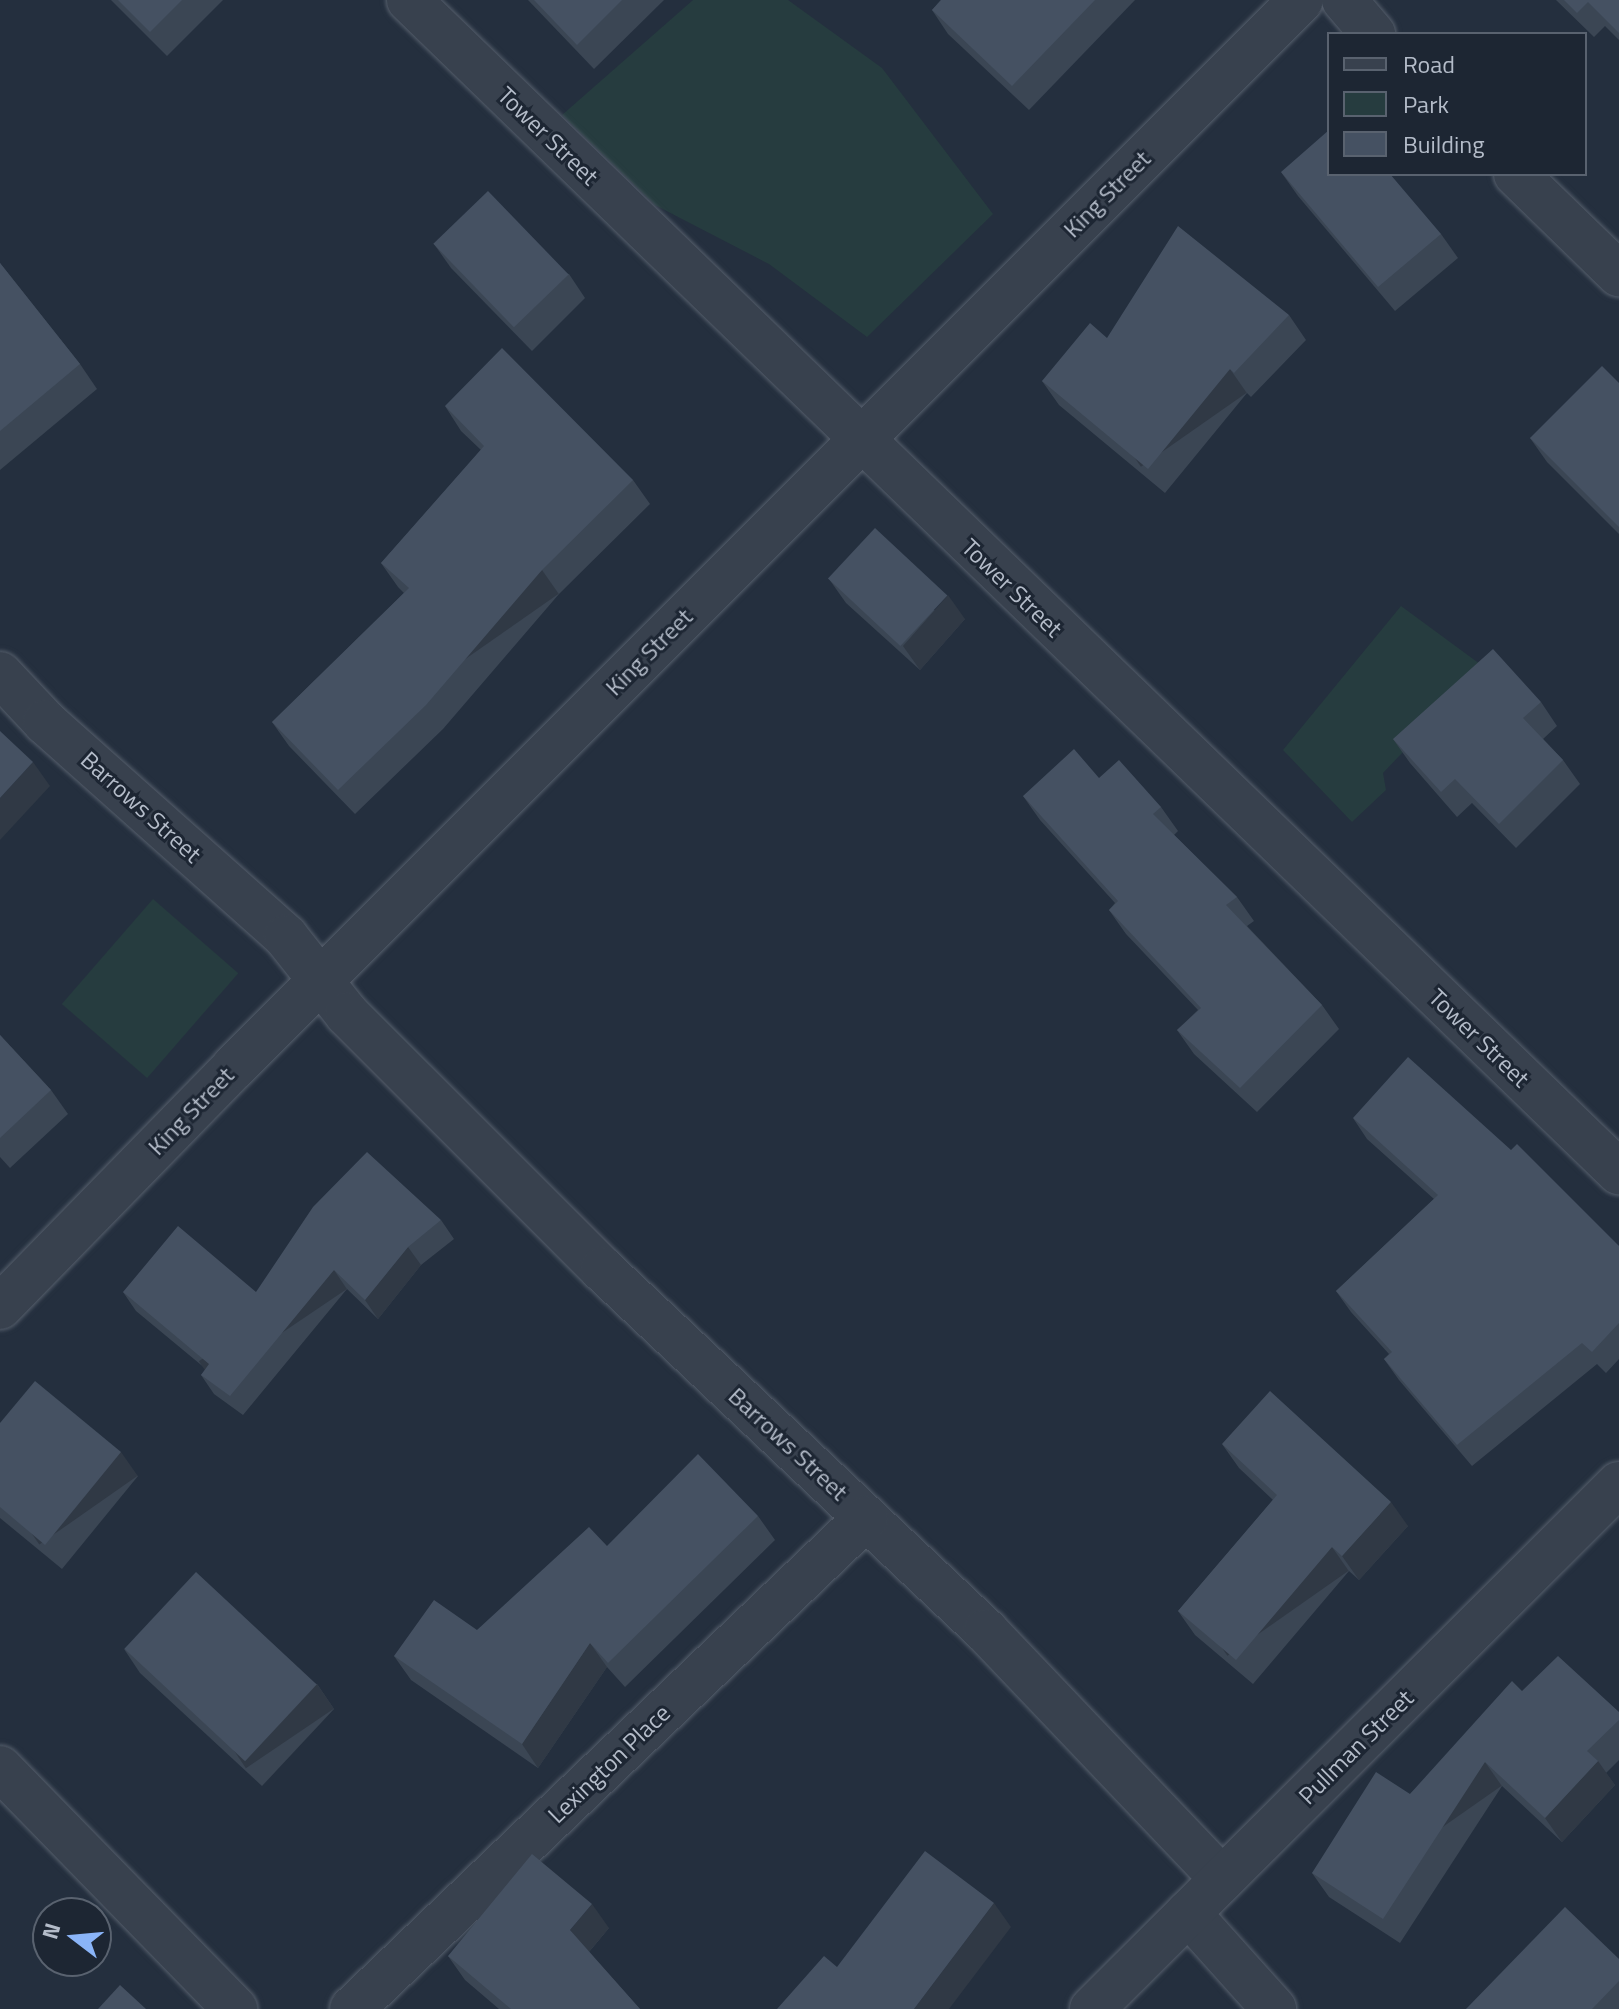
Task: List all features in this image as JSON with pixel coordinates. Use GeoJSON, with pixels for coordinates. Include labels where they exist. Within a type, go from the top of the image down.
{"type":"FeatureCollection","features":[{"type":"Feature","properties":{"kind":"street","name":"Tower Street"},"geometry":{"type":"LineString","coordinates":[[409,0],[1619,1172]]}},
{"type":"Feature","properties":{"kind":"street","name":"King Street"},"geometry":{"type":"LineString","coordinates":[[0,1307],[320,980],[1301,0]]}},
{"type":"Feature","properties":{"kind":"street"},"geometry":{"type":"LineString","coordinates":[[1344,0],[1371,32]]}},
{"type":"Feature","properties":{"kind":"street"},"geometry":{"type":"LineString","coordinates":[[1518,176],[1619,274]]}},
{"type":"Feature","properties":{"kind":"street","name":"Barrows Street"},"geometry":{"type":"LineString","coordinates":[[0,674],[45,722],[286,937],[347,1014],[602,1269],[986,1631],[1222,1879]]}},
{"type":"Feature","properties":{"kind":"street","name":"Pullman Street"},"geometry":{"type":"LineString","coordinates":[[1092,2009],[1619,1484]]}},
{"type":"Feature","properties":{"kind":"street","name":"Lexington Place"},"geometry":{"type":"LineString","coordinates":[[352,2009],[866,1518]]}},
{"type":"Feature","properties":{"kind":"street"},"geometry":{"type":"LineString","coordinates":[[0,1768],[235,2009]]}},
{"type":"Feature","properties":{"kind":"street"},"geometry":{"type":"LineString","coordinates":[[1188,1913],[1274,2009]]}},
{"type":"Feature","properties":{"kind":"green space"},"geometry":{"type":"Polygon","coordinates":[[[693,0],[788,0],[882,68],[993,214],[867,337],[769,264],[655,205],[562,115],[693,0]]]}},
{"type":"Feature","properties":{"kind":"green space"},"geometry":{"type":"Polygon","coordinates":[[[1401,606],[1484,667],[1383,773],[1386,790],[1352,822],[1283,750],[1401,606]]]}},
{"type":"Feature","properties":{"kind":"green space"},"geometry":{"type":"Polygon","coordinates":[[[153,899],[238,973],[147,1078],[62,1004],[153,899]]]}},
{"type":"Feature","properties":{"kind":"building"},"geometry":{"type":"Polygon","coordinates":[[[118,0],[182,0],[150,32],[118,0]]]}},
{"type":"Feature","properties":{"kind":"building"},"geometry":{"type":"Polygon","coordinates":[[[534,0],[622,0],[577,45],[534,0]]]}},
{"type":"Feature","properties":{"kind":"building"},"geometry":{"type":"Polygon","coordinates":[[[941,0],[1095,0],[1012,86],[932,10],[941,0]]]}},
{"type":"Feature","properties":{"kind":"building"},"geometry":{"type":"Polygon","coordinates":[[[1564,0],[1619,0],[1619,33],[1588,2],[1577,13],[1564,0]]]}},
{"type":"Feature","properties":{"kind":"building"},"geometry":{"type":"Polygon","coordinates":[[[1327,132],[1327,176],[1392,176],[1441,234],[1378,287],[1281,172],[1327,132]]]}},
{"type":"Feature","properties":{"kind":"building"},"geometry":{"type":"Polygon","coordinates":[[[488,191],[569,274],[514,327],[433,244],[488,191]]]}},
{"type":"Feature","properties":{"kind":"building"},"geometry":{"type":"Polygon","coordinates":[[[1178,226],[1289,315],[1234,373],[1230,369],[1148,469],[1042,381],[1090,323],[1107,338],[1178,226]]]}},
{"type":"Feature","properties":{"kind":"building"},"geometry":{"type":"Polygon","coordinates":[[[0,263],[80,364],[0,431],[0,263]]]}},
{"type":"Feature","properties":{"kind":"building"},"geometry":{"type":"Polygon","coordinates":[[[502,348],[633,480],[542,570],[426,705],[338,790],[272,722],[409,588],[381,563],[484,446],[445,406],[502,348]]]}},
{"type":"Feature","properties":{"kind":"building"},"geometry":{"type":"Polygon","coordinates":[[[1602,366],[1619,383],[1619,527],[1530,438],[1602,366]]]}},
{"type":"Feature","properties":{"kind":"building"},"geometry":{"type":"Polygon","coordinates":[[[875,528],[947,596],[900,646],[828,578],[875,528]]]}},
{"type":"Feature","properties":{"kind":"building"},"geometry":{"type":"Polygon","coordinates":[[[1493,649],[1541,702],[1523,718],[1563,760],[1499,824],[1455,779],[1441,792],[1393,739],[1493,649]]]}},
{"type":"Feature","properties":{"kind":"building"},"geometry":{"type":"Polygon","coordinates":[[[0,731],[33,762],[0,798],[0,731]]]}},
{"type":"Feature","properties":{"kind":"building"},"geometry":{"type":"Polygon","coordinates":[[[1074,749],[1099,778],[1119,760],[1161,807],[1153,814],[1237,897],[1226,905],[1322,1005],[1240,1088],[1177,1030],[1201,1008],[1109,910],[1118,901],[1023,796],[1074,749]]]}},
{"type":"Feature","properties":{"kind":"building"},"geometry":{"type":"Polygon","coordinates":[[[0,1035],[51,1090],[0,1138],[0,1035]]]}},
{"type":"Feature","properties":{"kind":"building"},"geometry":{"type":"Polygon","coordinates":[[[1408,1057],[1511,1150],[1517,1144],[1619,1246],[1619,1323],[1592,1352],[1582,1343],[1457,1445],[1384,1359],[1392,1352],[1336,1291],[1438,1195],[1353,1118],[1408,1057]]]}},
{"type":"Feature","properties":{"kind":"building"},"geometry":{"type":"Polygon","coordinates":[[[367,1152],[441,1220],[408,1247],[365,1300],[334,1270],[230,1396],[201,1375],[209,1364],[123,1292],[178,1226],[256,1292],[313,1207],[367,1152]]]}},
{"type":"Feature","properties":{"kind":"building"},"geometry":{"type":"Polygon","coordinates":[[[35,1381],[121,1452],[45,1545],[0,1507],[0,1423],[35,1381]]]}},
{"type":"Feature","properties":{"kind":"building"},"geometry":{"type":"Polygon","coordinates":[[[1270,1391],[1391,1502],[1342,1556],[1332,1547],[1236,1660],[1178,1611],[1277,1495],[1222,1444],[1270,1391]]]}},
{"type":"Feature","properties":{"kind":"building"},"geometry":{"type":"Polygon","coordinates":[[[698,1454],[758,1516],[608,1663],[590,1643],[522,1744],[394,1656],[434,1600],[477,1630],[589,1527],[607,1546],[698,1454]]]}},
{"type":"Feature","properties":{"kind":"building"},"geometry":{"type":"Polygon","coordinates":[[[196,1572],[317,1685],[245,1761],[124,1649],[196,1572]]]}},
{"type":"Feature","properties":{"kind":"building"},"geometry":{"type":"Polygon","coordinates":[[[1558,1656],[1619,1712],[1619,1720],[1587,1751],[1598,1761],[1545,1818],[1485,1762],[1383,1919],[1312,1873],[1376,1772],[1410,1794],[1512,1681],[1522,1691],[1558,1656]]]}},
{"type":"Feature","properties":{"kind":"building"},"geometry":{"type":"Polygon","coordinates":[[[925,1851],[994,1903],[914,2009],[777,2009],[824,1956],[837,1967],[925,1851]]]}},
{"type":"Feature","properties":{"kind":"building"},"geometry":{"type":"Polygon","coordinates":[[[532,1854],[592,1904],[570,1930],[640,2009],[511,2009],[448,1956],[532,1854]]]}},
{"type":"Feature","properties":{"kind":"building"},"geometry":{"type":"Polygon","coordinates":[[[1565,1907],[1619,1959],[1619,1981],[1592,2009],[1466,2009],[1565,1907]]]}},
{"type":"Feature","properties":{"kind":"building"},"geometry":{"type":"Polygon","coordinates":[[[120,1985],[146,2009],[98,2009],[120,1985]]]}}]}
